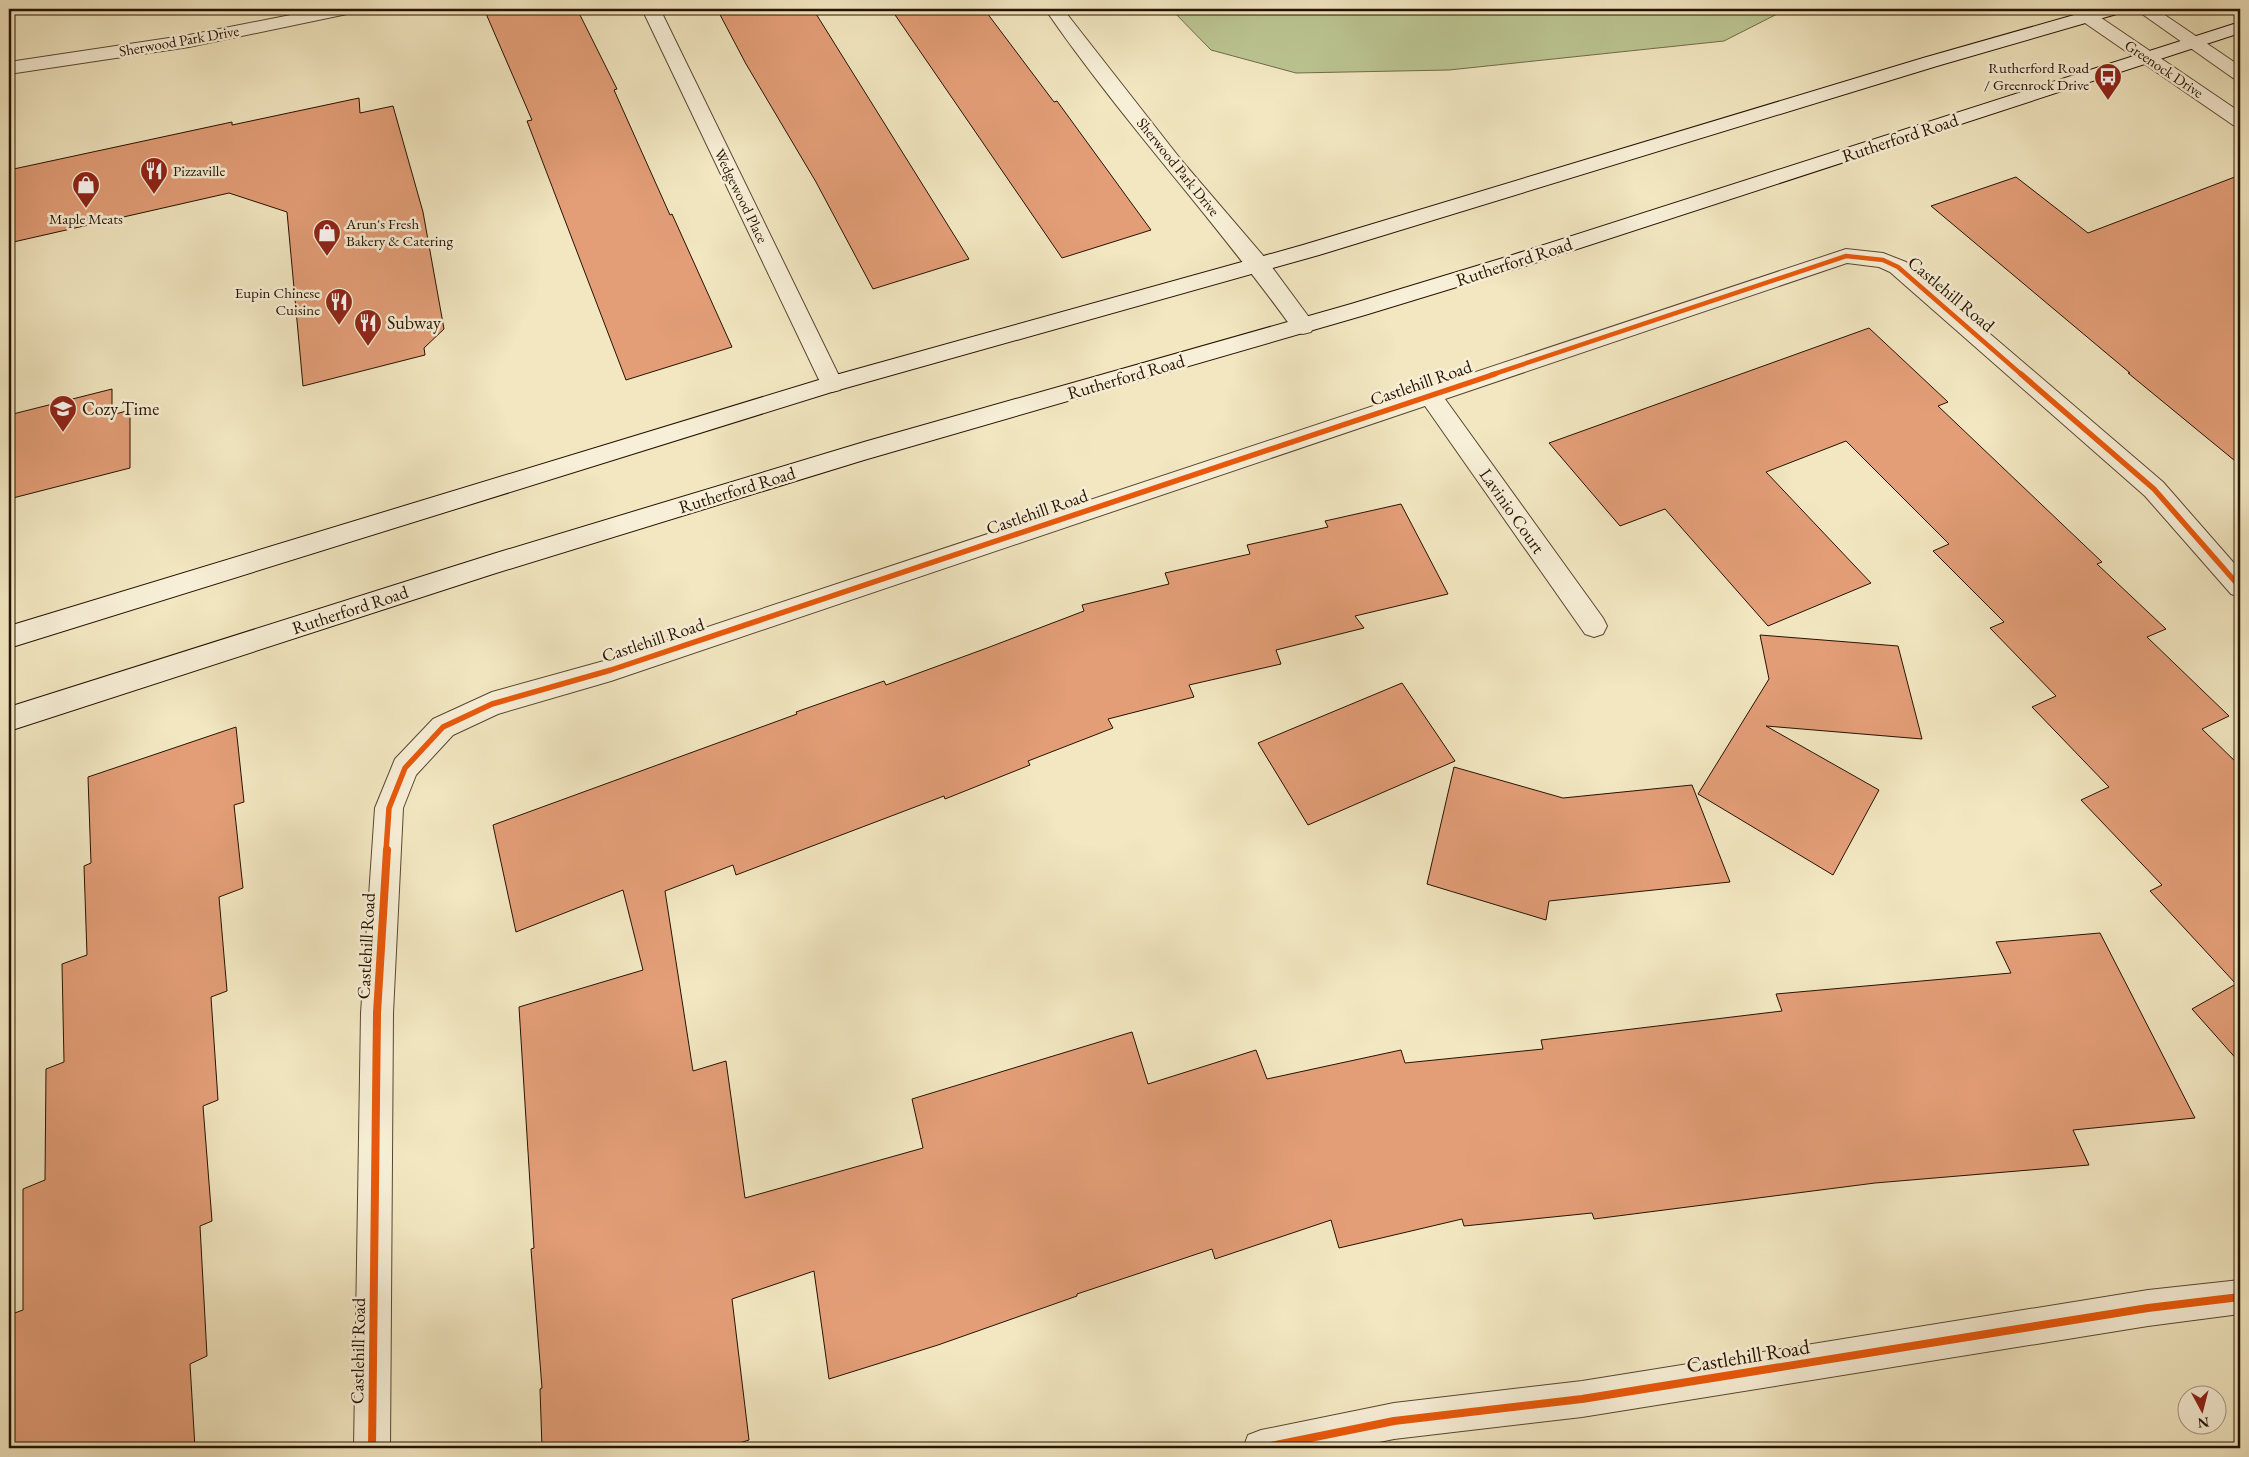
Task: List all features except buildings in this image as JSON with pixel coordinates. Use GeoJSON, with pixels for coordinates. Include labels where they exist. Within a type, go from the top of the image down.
{"type":"FeatureCollection","features":[{"type":"Feature","properties":{"kind":"street","name":"Sherwood Park Drive"},"geometry":{"type":"LineString","coordinates":[[9,68],[189,41],[348,9]]}},
{"type":"Feature","properties":{"kind":"street","name":"Wedgewood Place"},"geometry":{"type":"LineString","coordinates":[[651,9],[832,384]]}},
{"type":"Feature","properties":{"kind":"street","name":"Sherwood Park Drive"},"geometry":{"type":"LineString","coordinates":[[1054,9],[1175,166],[1258,264],[1303,326]]}},
{"type":"Feature","properties":{"kind":"street"},"geometry":{"type":"LineString","coordinates":[[9,636],[832,384],[1192,284],[1470,203],[1930,62],[2114,9]]}},
{"type":"Feature","properties":{"kind":"street"},"geometry":{"type":"LineString","coordinates":[[2144,9],[2240,74]]}},
{"type":"Feature","properties":{"kind":"street","name":"Greenock Drive"},"geometry":{"type":"LineString","coordinates":[[2088,16],[2240,121]]}},
{"type":"Feature","properties":{"kind":"street","name":"Rutherford Road"},"geometry":{"type":"LineString","coordinates":[[9,719],[493,564],[864,452],[1303,326],[1502,266],[2240,26]]}},
{"type":"Feature","properties":{"kind":"street","name":"Castlehill Road"},"geometry":{"type":"LineString","coordinates":[[372,1448],[377,1012],[388,808],[405,768],[443,727],[492,704],[612,670],[1846,256],[1883,260],[1898,267],[2154,489],[2240,587]]}},
{"type":"Feature","properties":{"kind":"street","name":"Lavinio Court"},"geometry":{"type":"LineString","coordinates":[[1430,396],[1594,626]]}},
{"type":"Feature","properties":{"kind":"street","name":"Castlehill Road"},"geometry":{"type":"LineString","coordinates":[[1261,1448],[1394,1421],[1582,1399],[2139,1310],[2240,1297]]}},
{"type":"Feature","properties":{"kind":"green space"},"geometry":{"type":"Polygon","coordinates":[[[1171,9],[1787,9],[1724,41],[1449,70],[1296,73],[1211,50],[1171,9]]]}},
{"type":"Feature","properties":{"kind":"cycle path"},"geometry":{"type":"LineString","coordinates":[[372,1448],[377,1013],[389,808],[405,768],[443,727],[492,704],[611,670],[1846,256],[1883,260],[1898,267],[2154,489],[2240,587]]}},
{"type":"Feature","properties":{"kind":"cycle path"},"geometry":{"type":"LineString","coordinates":[[1261,1448],[1394,1421],[1582,1399],[2148,1308],[2240,1297]]}},
{"type":"Feature","properties":{"kind":"place","name":"Rutherford Road / Greenrock Drive"},"geometry":{"type":"Point","coordinates":[2108,101]}},
{"type":"Feature","properties":{"kind":"place","name":"Pizzaville"},"geometry":{"type":"Point","coordinates":[154,195]}},
{"type":"Feature","properties":{"kind":"place","name":"Maple Meats"},"geometry":{"type":"Point","coordinates":[86,209]}},
{"type":"Feature","properties":{"kind":"place","name":"Arun's Fresh Bakery & Catering"},"geometry":{"type":"Point","coordinates":[327,257]}},
{"type":"Feature","properties":{"kind":"place","name":"Eupin Chinese Cuisine"},"geometry":{"type":"Point","coordinates":[339,326]}},
{"type":"Feature","properties":{"kind":"place","name":"Subway"},"geometry":{"type":"Point","coordinates":[368,347]}},
{"type":"Feature","properties":{"kind":"place","name":"Cozy Time"},"geometry":{"type":"Point","coordinates":[63,433]}}]}
